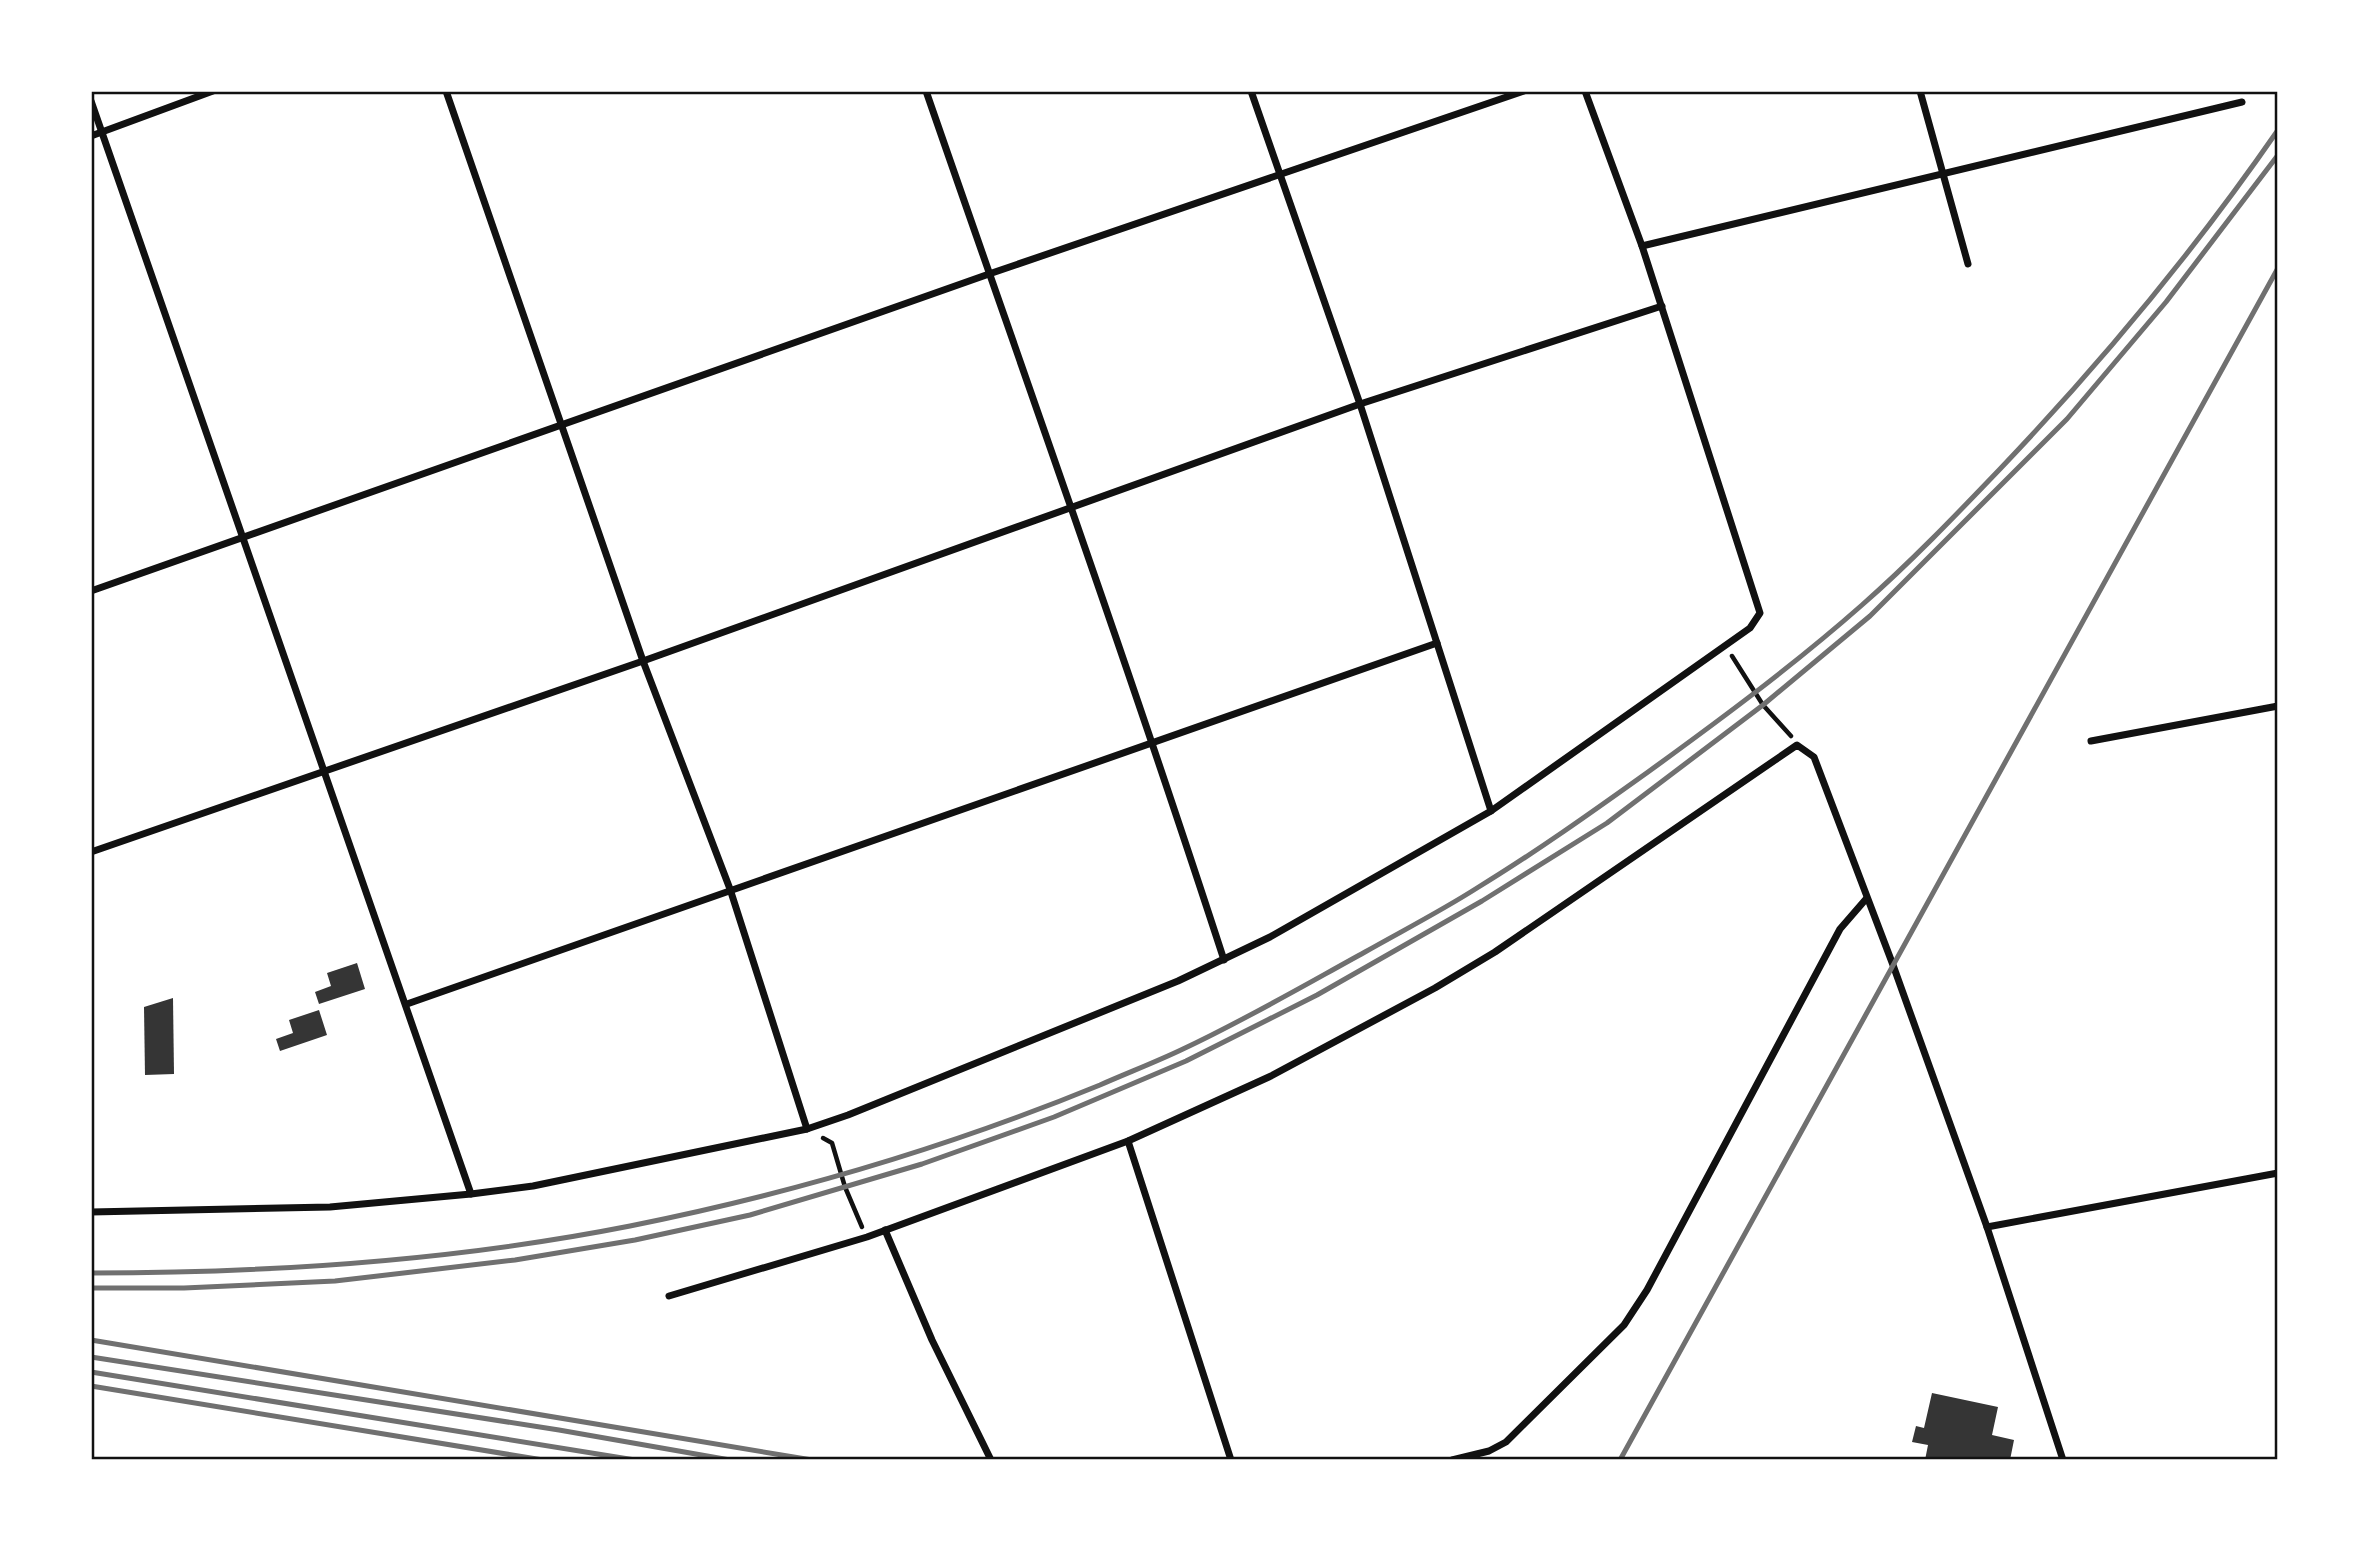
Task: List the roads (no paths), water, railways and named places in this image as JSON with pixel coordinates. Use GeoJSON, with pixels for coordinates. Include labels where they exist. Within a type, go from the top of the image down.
{"type":"FeatureCollection","features":[{"type":"Feature","properties":{"kind":"street"},"geometry":{"type":"LineString","coordinates":[[91,136],[213,91]]}},
{"type":"Feature","properties":{"kind":"street"},"geometry":{"type":"LineString","coordinates":[[446,91],[643,661],[730,889],[807,1129]]}},
{"type":"Feature","properties":{"kind":"street"},"geometry":{"type":"LineString","coordinates":[[926,91],[1073,509],[1224,960]]}},
{"type":"Feature","properties":{"kind":"street"},"geometry":{"type":"LineString","coordinates":[[1251,91],[1360,404],[1491,811]]}},
{"type":"Feature","properties":{"kind":"street"},"geometry":{"type":"LineString","coordinates":[[91,591],[989,274],[1524,91]]}},
{"type":"Feature","properties":{"kind":"street"},"geometry":{"type":"LineString","coordinates":[[91,1212],[330,1207],[471,1194],[533,1186],[807,1129],[848,1115],[1166,986],[1224,960],[1321,910],[1491,811],[1750,628],[1760,613],[1642,246],[1585,91]]}},
{"type":"Feature","properties":{"kind":"street"},"geometry":{"type":"LineString","coordinates":[[1920,91],[1968,264]]}},
{"type":"Feature","properties":{"kind":"street"},"geometry":{"type":"LineString","coordinates":[[91,101],[471,1194]]}},
{"type":"Feature","properties":{"kind":"street"},"geometry":{"type":"LineString","coordinates":[[1642,246],[2242,102]]}},
{"type":"Feature","properties":{"kind":"street"},"geometry":{"type":"LineString","coordinates":[[91,852],[643,661],[1360,404],[1662,306]]}},
{"type":"Feature","properties":{"kind":"street"},"geometry":{"type":"LineString","coordinates":[[407,1004],[1437,643]]}},
{"type":"Feature","properties":{"kind":"street"},"geometry":{"type":"LineString","coordinates":[[2091,741],[2278,706]]}},
{"type":"Feature","properties":{"kind":"street"},"geometry":{"type":"LineString","coordinates":[[669,1296],[867,1237],[1128,1141],[1271,1076],[1435,988],[1495,952],[1797,745],[1814,757],[1893,965],[1987,1227],[2063,1460]]}},
{"type":"Feature","properties":{"kind":"street"},"geometry":{"type":"LineString","coordinates":[[1452,1460],[1489,1451],[1506,1442],[1624,1325],[1647,1290],[1840,929],[1866,899]]}},
{"type":"Feature","properties":{"kind":"street"},"geometry":{"type":"LineString","coordinates":[[1128,1141],[1231,1460]]}},
{"type":"Feature","properties":{"kind":"street"},"geometry":{"type":"LineString","coordinates":[[1987,1227],[2278,1173]]}},
{"type":"Feature","properties":{"kind":"street"},"geometry":{"type":"LineString","coordinates":[[885,1230],[932,1340],[991,1460]]}},
{"type":"Feature","properties":{"kind":"railway"},"geometry":{"type":"LineString","coordinates":[[91,1273],[226,1271],[362,1263],[563,1238],[690,1213],[809,1184],[985,1129],[1173,1054],[1275,1002],[1435,913],[1521,860],[1606,802],[1784,670],[1880,589],[2000,469],[2074,389],[2214,219],[2278,130]]}},
{"type":"Feature","properties":{"kind":"railway"},"geometry":{"type":"LineString","coordinates":[[91,1288],[184,1288],[335,1281],[515,1260],[635,1240],[750,1215],[922,1164],[1054,1117],[1186,1061],[1317,995],[1482,901],[1607,823],[1763,705],[1870,616],[2067,419],[2166,302],[2278,155]]}},
{"type":"Feature","properties":{"kind":"railway"},"geometry":{"type":"LineString","coordinates":[[1620,1460],[2278,268]]}},
{"type":"Feature","properties":{"kind":"railway"},"geometry":{"type":"LineString","coordinates":[[91,1340],[812,1460]]}},
{"type":"Feature","properties":{"kind":"railway"},"geometry":{"type":"LineString","coordinates":[[91,1357],[559,1430],[730,1460]]}},
{"type":"Feature","properties":{"kind":"railway"},"geometry":{"type":"LineString","coordinates":[[91,1372],[635,1460]]}},
{"type":"Feature","properties":{"kind":"railway"},"geometry":{"type":"LineString","coordinates":[[91,1386],[543,1460]]}}]}
